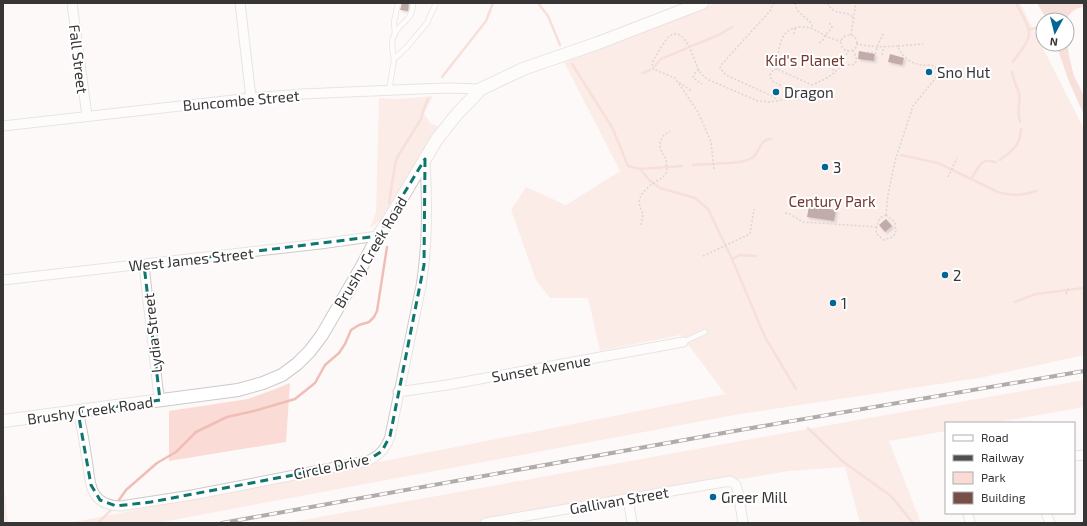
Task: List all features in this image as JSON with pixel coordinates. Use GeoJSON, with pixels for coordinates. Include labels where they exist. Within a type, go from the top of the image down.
{"type":"FeatureCollection","features":[{"type":"Feature","properties":{"kind":"street","name":"Fall Street"},"geometry":{"type":"LineString","coordinates":[[72,3],[86,116]]}},
{"type":"Feature","properties":{"kind":"street"},"geometry":{"type":"LineString","coordinates":[[240,3],[251,98]]}},
{"type":"Feature","properties":{"kind":"street","name":"Brushy Creek Road"},"geometry":{"type":"LineString","coordinates":[[3,421],[238,390],[273,380],[290,369],[310,351],[322,334],[378,236],[436,140],[450,122],[481,89],[523,69],[598,43],[702,3]]}},
{"type":"Feature","properties":{"kind":"street","name":"Buncombe Street"},"geometry":{"type":"LineString","coordinates":[[3,126],[251,98],[302,94],[448,88],[481,89]]}},
{"type":"Feature","properties":{"kind":"street","name":"Circle Drive"},"geometry":{"type":"LineString","coordinates":[[78,412],[93,491],[100,500],[109,505],[121,506],[192,495],[367,461],[373,458],[382,451],[388,443],[421,286],[424,265],[427,193],[425,159]]}},
{"type":"Feature","properties":{"kind":"street","name":"West James Street"},"geometry":{"type":"LineString","coordinates":[[3,280],[144,265],[378,236]]}},
{"type":"Feature","properties":{"kind":"street","name":"Lydia Street"},"geometry":{"type":"LineString","coordinates":[[144,265],[160,400]]}},
{"type":"Feature","properties":{"kind":"street","name":"Sunset Avenue"},"geometry":{"type":"LineString","coordinates":[[398,392],[447,385],[682,342]]}},
{"type":"Feature","properties":{"kind":"street","name":"Gallivan Street"},"geometry":{"type":"LineString","coordinates":[[485,523],[730,481],[736,486],[738,492],[743,523]]}},
{"type":"Feature","properties":{"kind":"street"},"geometry":{"type":"LineString","coordinates":[[628,498],[632,523]]}},
{"type":"Feature","properties":{"kind":"lane"},"geometry":{"type":"LineString","coordinates":[[389,90],[394,59],[392,48],[395,34],[394,22],[398,3]]}},
{"type":"Feature","properties":{"kind":"lane"},"geometry":{"type":"LineString","coordinates":[[395,34],[413,10],[413,3]]}},
{"type":"Feature","properties":{"kind":"lane"},"geometry":{"type":"LineString","coordinates":[[394,59],[406,48],[427,23],[436,3]]}},
{"type":"Feature","properties":{"kind":"lane"},"geometry":{"type":"LineString","coordinates":[[682,342],[704,332]]}},
{"type":"Feature","properties":{"kind":"path"},"geometry":{"type":"LineString","coordinates":[[775,3],[770,11],[720,68],[726,75],[774,97],[778,101]]}},
{"type":"Feature","properties":{"kind":"path"},"geometry":{"type":"LineString","coordinates":[[795,3],[796,10],[800,15],[810,21],[813,28]]}},
{"type":"Feature","properties":{"kind":"path"},"geometry":{"type":"LineString","coordinates":[[827,3],[832,10],[851,15],[853,19]]}},
{"type":"Feature","properties":{"kind":"path"},"geometry":{"type":"LineString","coordinates":[[851,35],[856,3]]}},
{"type":"Feature","properties":{"kind":"path"},"geometry":{"type":"LineString","coordinates":[[819,43],[823,40],[825,35],[832,27],[829,22]]}},
{"type":"Feature","properties":{"kind":"path"},"geometry":{"type":"LineString","coordinates":[[777,70],[780,42],[787,31],[795,27],[813,28],[837,41],[841,41]]}},
{"type":"Feature","properties":{"kind":"path"},"geometry":{"type":"LineString","coordinates":[[794,34],[795,27]]}},
{"type":"Feature","properties":{"kind":"path"},"geometry":{"type":"LineString","coordinates":[[874,62],[877,47],[884,32]]}},
{"type":"Feature","properties":{"kind":"path"},"geometry":{"type":"LineString","coordinates":[[714,169],[711,142],[698,112],[675,78],[656,72],[653,69],[652,66],[654,59],[669,36],[674,33],[680,34],[684,38],[699,70],[702,75],[709,80],[758,101],[769,102],[792,98],[794,93],[772,81],[770,75],[773,70],[777,70],[812,85],[826,79],[836,72],[848,50]]}},
{"type":"Feature","properties":{"kind":"path"},"geometry":{"type":"LineString","coordinates":[[841,41],[846,35],[851,35]]}},
{"type":"Feature","properties":{"kind":"path"},"geometry":{"type":"LineString","coordinates":[[841,41],[843,48],[848,50],[852,49],[856,44],[855,38],[851,35]]}},
{"type":"Feature","properties":{"kind":"path"},"geometry":{"type":"LineString","coordinates":[[856,44],[877,47],[923,44]]}},
{"type":"Feature","properties":{"kind":"path"},"geometry":{"type":"LineString","coordinates":[[898,46],[904,56],[914,64],[932,65],[941,72]]}},
{"type":"Feature","properties":{"kind":"path"},"geometry":{"type":"LineString","coordinates":[[882,55],[884,47]]}},
{"type":"Feature","properties":{"kind":"path"},"geometry":{"type":"LineString","coordinates":[[834,59],[849,65],[855,64],[857,59],[852,49]]}},
{"type":"Feature","properties":{"kind":"path"},"geometry":{"type":"LineString","coordinates":[[868,53],[876,53]]}},
{"type":"Feature","properties":{"kind":"path"},"geometry":{"type":"LineString","coordinates":[[829,67],[836,72]]}},
{"type":"Feature","properties":{"kind":"path"},"geometry":{"type":"LineString","coordinates":[[886,215],[888,195],[895,161],[913,106],[943,69]]}},
{"type":"Feature","properties":{"kind":"path"},"geometry":{"type":"LineString","coordinates":[[699,70],[694,73],[693,76],[702,84]]}},
{"type":"Feature","properties":{"kind":"path"},"geometry":{"type":"LineString","coordinates":[[679,84],[682,84],[691,91]]}},
{"type":"Feature","properties":{"kind":"path"},"geometry":{"type":"LineString","coordinates":[[641,225],[643,214],[639,201],[641,195],[649,186],[660,180],[666,174],[666,159],[662,153],[660,142],[663,136],[670,131]]}},
{"type":"Feature","properties":{"kind":"path"},"geometry":{"type":"LineString","coordinates":[[948,177],[956,158]]}},
{"type":"Feature","properties":{"kind":"path"},"geometry":{"type":"LineString","coordinates":[[703,256],[750,234],[754,209]]}},
{"type":"Feature","properties":{"kind":"path"},"geometry":{"type":"LineString","coordinates":[[785,213],[790,214],[803,222],[877,227]]}},
{"type":"Feature","properties":{"kind":"path"},"geometry":{"type":"LineString","coordinates":[[886,215],[895,222],[896,231],[893,237],[883,240],[876,233],[880,218],[886,215]]}},
{"type":"Feature","properties":{"kind":"path"},"geometry":{"type":"LineString","coordinates":[[1066,294],[1068,287]]}},
{"type":"Feature","properties":{"kind":"highlighted area"},"geometry":{"type":"Polygon","coordinates":[[[425,159],[424,265],[390,436],[382,451],[367,461],[151,502],[116,506],[100,500],[91,485],[78,412],[160,400],[144,265],[378,236],[425,159]]]}},
{"type":"Feature","properties":{"kind":"green space","name":"Century Park"},"geometry":{"type":"Polygon","coordinates":[[[716,3],[1020,3],[1035,33],[1035,52],[1045,52],[1084,129],[1084,355],[979,378],[740,414],[157,523],[69,523],[725,394],[681,335],[600,351],[588,298],[550,298],[536,280],[511,210],[526,187],[566,205],[620,171],[564,62],[716,3]]]}},
{"type":"Feature","properties":{"kind":"green space"},"geometry":{"type":"Polygon","coordinates":[[[433,96],[424,114],[431,124],[438,126],[385,217],[370,228],[376,212],[379,98],[397,99],[433,96]]]}},
{"type":"Feature","properties":{"kind":"green space"},"geometry":{"type":"Polygon","coordinates":[[[1084,380],[1084,407],[999,422],[945,422],[945,431],[889,441],[921,523],[860,523],[845,467],[789,471],[474,523],[286,523],[1084,380]]]}},
{"type":"Feature","properties":{"kind":"green space"},"geometry":{"type":"Polygon","coordinates":[[[290,383],[286,442],[169,461],[169,411],[248,399],[290,383]]]}},
{"type":"Feature","properties":{"kind":"green space"},"geometry":{"type":"Polygon","coordinates":[[[3,477],[8,523],[3,523],[3,477]]]}},
{"type":"Feature","properties":{"kind":"shaded area"},"geometry":{"type":"Polygon","coordinates":[[[1037,3],[1084,3],[1084,7],[1078,8],[1072,12],[1042,12],[1037,3]]]}},
{"type":"Feature","properties":{"kind":"shaded area"},"geometry":{"type":"Polygon","coordinates":[[[1059,52],[1068,52],[1074,76],[1084,96],[1084,115],[1068,79],[1059,52]]]}},
{"type":"Feature","properties":{"kind":"building"},"geometry":{"type":"Polygon","coordinates":[[[402,3],[409,3],[408,11],[400,10],[402,3]]]}},
{"type":"Feature","properties":{"kind":"building"},"geometry":{"type":"Polygon","coordinates":[[[859,51],[875,54],[874,61],[858,59],[859,51]]]}},
{"type":"Feature","properties":{"kind":"building"},"geometry":{"type":"Polygon","coordinates":[[[890,54],[904,58],[902,65],[888,62],[890,54]]]}},
{"type":"Feature","properties":{"kind":"building"},"geometry":{"type":"Polygon","coordinates":[[[809,206],[836,210],[834,221],[807,217],[809,206]]]}},
{"type":"Feature","properties":{"kind":"building"},"geometry":{"type":"Polygon","coordinates":[[[886,219],[892,226],[885,232],[879,225],[886,219]]]}},
{"type":"Feature","properties":{"kind":"waterway"},"geometry":{"type":"LineString","coordinates":[[442,77],[486,21],[493,3]]}},
{"type":"Feature","properties":{"kind":"waterway"},"geometry":{"type":"LineString","coordinates":[[538,3],[548,16],[560,45]]}},
{"type":"Feature","properties":{"kind":"waterway"},"geometry":{"type":"LineString","coordinates":[[1013,62],[1025,45],[1029,35],[1026,23],[1016,3]]}},
{"type":"Feature","properties":{"kind":"waterway"},"geometry":{"type":"LineString","coordinates":[[691,46],[719,35],[732,27]]}},
{"type":"Feature","properties":{"kind":"waterway"},"geometry":{"type":"LineString","coordinates":[[1028,30],[1035,28]]}},
{"type":"Feature","properties":{"kind":"waterway"},"geometry":{"type":"LineString","coordinates":[[654,67],[661,59],[687,48]]}},
{"type":"Feature","properties":{"kind":"waterway"},"geometry":{"type":"LineString","coordinates":[[572,64],[612,127],[628,166],[640,169],[650,181],[660,188],[695,198],[708,209],[732,259],[765,337],[796,389]]}},
{"type":"Feature","properties":{"kind":"waterway"},"geometry":{"type":"LineString","coordinates":[[643,73],[650,70]]}},
{"type":"Feature","properties":{"kind":"waterway"},"geometry":{"type":"LineString","coordinates":[[1012,72],[1019,93],[1018,114],[1020,122]]}},
{"type":"Feature","properties":{"kind":"waterway"},"geometry":{"type":"LineString","coordinates":[[389,203],[395,165],[398,156],[421,119],[428,99]]}},
{"type":"Feature","properties":{"kind":"waterway"},"geometry":{"type":"LineString","coordinates":[[1000,160],[1015,147],[1019,140],[1021,129]]}},
{"type":"Feature","properties":{"kind":"waterway"},"geometry":{"type":"LineString","coordinates":[[693,165],[732,163],[747,160],[755,156],[764,141],[771,139]]}},
{"type":"Feature","properties":{"kind":"waterway"},"geometry":{"type":"LineString","coordinates":[[901,155],[938,163],[998,192],[1017,195],[1036,191]]}},
{"type":"Feature","properties":{"kind":"waterway"},"geometry":{"type":"LineString","coordinates":[[971,179],[978,167],[983,162],[996,162]]}},
{"type":"Feature","properties":{"kind":"waterway"},"geometry":{"type":"LineString","coordinates":[[640,169],[682,166]]}},
{"type":"Feature","properties":{"kind":"waterway"},"geometry":{"type":"LineString","coordinates":[[119,500],[126,490],[157,463],[176,452],[196,432],[227,417],[295,399],[315,383],[325,365],[339,353],[351,330],[359,325],[369,322],[374,317],[377,311],[387,247]]}},
{"type":"Feature","properties":{"kind":"waterway"},"geometry":{"type":"LineString","coordinates":[[732,259],[740,255],[756,256]]}},
{"type":"Feature","properties":{"kind":"waterway"},"geometry":{"type":"LineString","coordinates":[[1015,302],[1036,294],[1084,288]]}},
{"type":"Feature","properties":{"kind":"waterway"},"geometry":{"type":"LineString","coordinates":[[808,428],[842,461],[891,496],[913,523]]}},
{"type":"Feature","properties":{"kind":"waterway"},"geometry":{"type":"LineString","coordinates":[[98,523],[111,510]]}},
{"type":"Feature","properties":{"kind":"railway"},"geometry":{"type":"LineString","coordinates":[[222,523],[740,430],[1084,371]]}},
{"type":"Feature","properties":{"kind":"place","name":"Sno Hut"},"geometry":{"type":"Point","coordinates":[929,72]}},
{"type":"Feature","properties":{"kind":"place","name":"Dragon"},"geometry":{"type":"Point","coordinates":[776,92]}},
{"type":"Feature","properties":{"kind":"place","name":"3"},"geometry":{"type":"Point","coordinates":[825,167]}},
{"type":"Feature","properties":{"kind":"place","name":"2"},"geometry":{"type":"Point","coordinates":[945,275]}},
{"type":"Feature","properties":{"kind":"place","name":"1"},"geometry":{"type":"Point","coordinates":[833,303]}},
{"type":"Feature","properties":{"kind":"place","name":"Greer Mill"},"geometry":{"type":"Point","coordinates":[713,497]}},
{"type":"Feature","properties":{"kind":"park label","name":"Kid's Planet"},"geometry":{"type":"Point","coordinates":[805,60]}}]}
